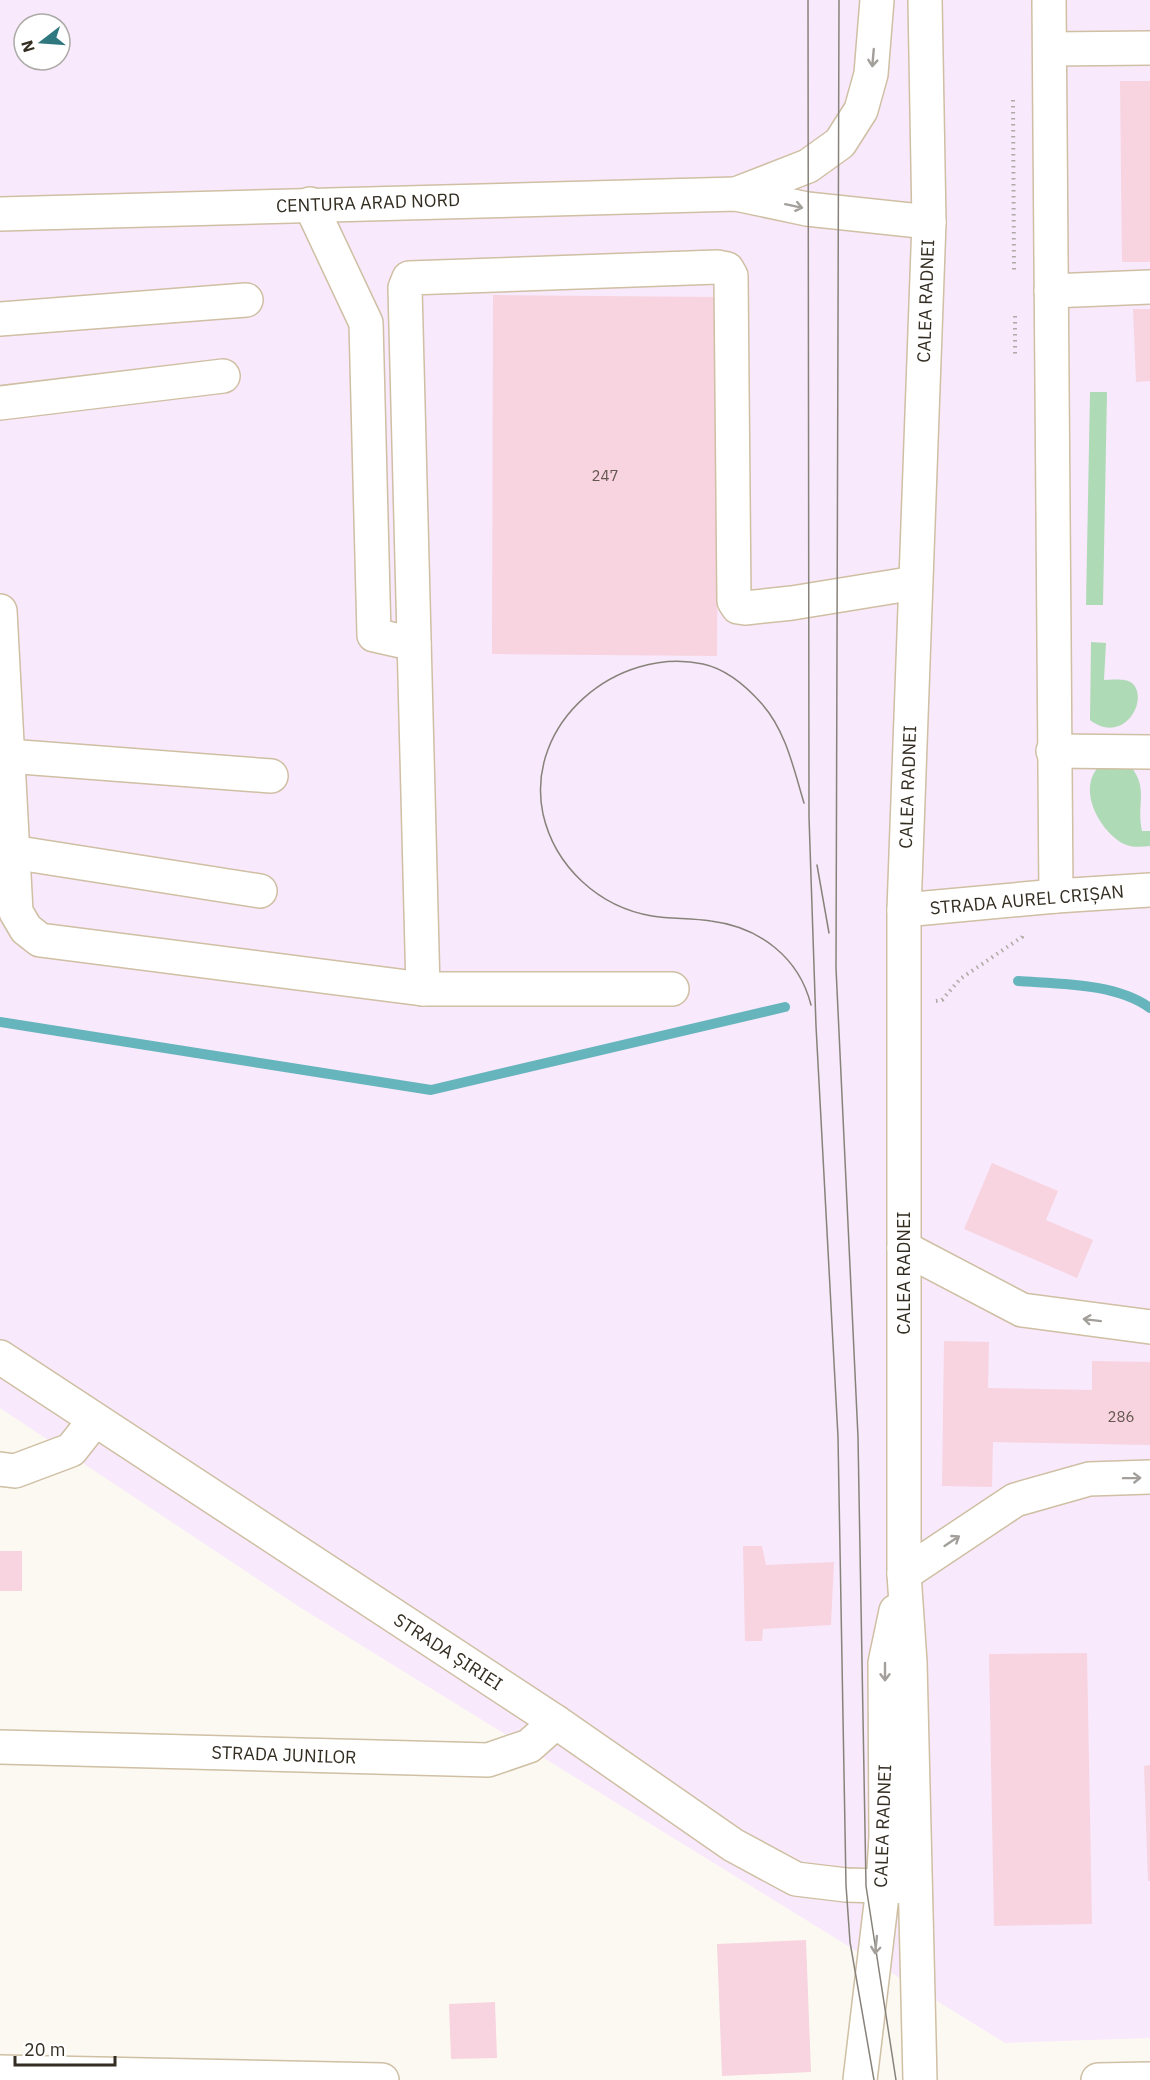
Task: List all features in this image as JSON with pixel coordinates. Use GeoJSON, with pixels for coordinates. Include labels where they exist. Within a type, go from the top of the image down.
{"type":"FeatureCollection","features":[{"type":"Feature","properties":{"kind":"main road","name":"CENTURA ARAD NORD"},"geometry":{"type":"LineString","coordinates":[[736,194],[808,166],[840,143],[861,110],[871,74],[877,0]]}},
{"type":"Feature","properties":{"kind":"main road","name":"CALEA RADNEI"},"geometry":{"type":"LineString","coordinates":[[920,2080],[910,1662],[904,1574],[903,1008],[904,909],[929,222],[925,0]]}},
{"type":"Feature","properties":{"kind":"main road"},"geometry":{"type":"LineString","coordinates":[[1041,897],[1053,751],[1050,0]]}},
{"type":"Feature","properties":{"kind":"main road"},"geometry":{"type":"LineString","coordinates":[[1050,49],[1150,48]]}},
{"type":"Feature","properties":{"kind":"main road","name":"CENTURA ARAD NORD"},"geometry":{"type":"LineString","coordinates":[[0,214],[736,194],[807,209],[929,222]]}},
{"type":"Feature","properties":{"kind":"main road"},"geometry":{"type":"LineString","coordinates":[[309,204],[366,323],[374,634],[414,644]]}},
{"type":"Feature","properties":{"kind":"main road"},"geometry":{"type":"LineString","coordinates":[[423,989],[405,288],[409,278],[717,267],[727,269],[731,276],[734,601],[738,607],[745,608],[915,583]]}},
{"type":"Feature","properties":{"kind":"main road"},"geometry":{"type":"LineString","coordinates":[[1051,291],[1150,287]]}},
{"type":"Feature","properties":{"kind":"main road"},"geometry":{"type":"LineString","coordinates":[[0,319],[246,300]]}},
{"type":"Feature","properties":{"kind":"main road"},"geometry":{"type":"LineString","coordinates":[[0,403],[223,376]]}},
{"type":"Feature","properties":{"kind":"main road"},"geometry":{"type":"LineString","coordinates":[[0,611],[16,912],[26,929],[40,940],[423,989],[672,989]]}},
{"type":"Feature","properties":{"kind":"main road"},"geometry":{"type":"LineString","coordinates":[[1053,751],[1150,752]]}},
{"type":"Feature","properties":{"kind":"main road"},"geometry":{"type":"LineString","coordinates":[[8,756],[271,776]]}},
{"type":"Feature","properties":{"kind":"main road"},"geometry":{"type":"LineString","coordinates":[[12,852],[260,891]]}},
{"type":"Feature","properties":{"kind":"main road","name":"STRADA AUREL CRIȘAN"},"geometry":{"type":"LineString","coordinates":[[904,909],[1150,890]]}},
{"type":"Feature","properties":{"kind":"main road"},"geometry":{"type":"LineString","coordinates":[[904,1248],[1022,1310],[1150,1327]]}},
{"type":"Feature","properties":{"kind":"main road","name":"STRADA ȘIRIEI"},"geometry":{"type":"LineString","coordinates":[[0,1357],[94,1421],[556,1722],[733,1845],[796,1879],[883,1887],[915,1887]]}},
{"type":"Feature","properties":{"kind":"main road"},"geometry":{"type":"LineString","coordinates":[[0,1469],[15,1471],[71,1450],[94,1421]]}},
{"type":"Feature","properties":{"kind":"main road"},"geometry":{"type":"LineString","coordinates":[[938,2080],[925,1662],[904,1574],[1015,1500],[1089,1479],[1150,1478]]}},
{"type":"Feature","properties":{"kind":"main road","name":"CALEA RADNEI"},"geometry":{"type":"LineString","coordinates":[[860,2080],[883,1887],[886,1837],[885,1663],[904,1574]]}},
{"type":"Feature","properties":{"kind":"main road","name":"STRADA JUNILOR"},"geometry":{"type":"LineString","coordinates":[[0,1747],[488,1760],[529,1746],[556,1722]]}},
{"type":"Feature","properties":{"kind":"main road"},"geometry":{"type":"LineString","coordinates":[[10,2075],[381,2080]]}},
{"type":"Feature","properties":{"kind":"main road"},"geometry":{"type":"LineString","coordinates":[[1098,2080],[1150,2079]]}},
{"type":"Feature","properties":{"kind":"path"},"geometry":{"type":"LineString","coordinates":[[1013,93],[1015,276]]}},
{"type":"Feature","properties":{"kind":"path"},"geometry":{"type":"LineString","coordinates":[[1015,307],[1016,360]]}},
{"type":"Feature","properties":{"kind":"path"},"geometry":{"type":"LineString","coordinates":[[903,1008],[942,1000],[960,979],[1022,937],[1029,903],[1041,897]]}},
{"type":"Feature","properties":{"kind":"shaded area"},"geometry":{"type":"Polygon","coordinates":[[[0,0],[1150,0],[1150,2038],[1005,2043],[301,1608],[0,1408],[0,0]]]}},
{"type":"Feature","properties":{"kind":"green space"},"geometry":{"type":"Polygon","coordinates":[[[1090,392],[1107,392],[1103,605],[1086,605],[1090,392]]]}},
{"type":"Feature","properties":{"kind":"green space"},"geometry":{"type":"Polygon","coordinates":[[[1091,642],[1106,643],[1104,680],[1129,681],[1137,690],[1136,709],[1123,724],[1102,727],[1090,720],[1091,642]]]}},
{"type":"Feature","properties":{"kind":"green space"},"geometry":{"type":"Polygon","coordinates":[[[1103,763],[1128,763],[1135,772],[1141,788],[1142,831],[1150,831],[1150,846],[1125,845],[1113,836],[1098,817],[1090,794],[1091,782],[1095,772],[1103,763]]]}},
{"type":"Feature","properties":{"kind":"building"},"geometry":{"type":"Polygon","coordinates":[[[1120,81],[1150,81],[1150,262],[1122,262],[1120,81]]]}},
{"type":"Feature","properties":{"kind":"building"},"geometry":{"type":"Polygon","coordinates":[[[493,295],[719,297],[717,656],[492,654],[493,295]]]}},
{"type":"Feature","properties":{"kind":"building"},"geometry":{"type":"Polygon","coordinates":[[[1133,309],[1150,309],[1150,381],[1136,382],[1133,309]]]}},
{"type":"Feature","properties":{"kind":"building"},"geometry":{"type":"Polygon","coordinates":[[[992,1163],[1058,1191],[1046,1220],[1093,1240],[1077,1278],[964,1229],[992,1163]]]}},
{"type":"Feature","properties":{"kind":"building"},"geometry":{"type":"Polygon","coordinates":[[[944,1341],[989,1342],[988,1388],[1092,1390],[1092,1361],[1150,1362],[1150,1445],[993,1442],[992,1487],[942,1486],[944,1341]]]}},
{"type":"Feature","properties":{"kind":"building"},"geometry":{"type":"Polygon","coordinates":[[[743,1546],[762,1546],[766,1565],[834,1562],[831,1625],[763,1629],[762,1641],[745,1641],[743,1546]]]}},
{"type":"Feature","properties":{"kind":"building"},"geometry":{"type":"Polygon","coordinates":[[[0,1551],[22,1551],[22,1591],[0,1591],[0,1551]]]}},
{"type":"Feature","properties":{"kind":"building"},"geometry":{"type":"Polygon","coordinates":[[[1087,1653],[1092,1924],[994,1926],[989,1654],[1087,1653]]]}},
{"type":"Feature","properties":{"kind":"building"},"geometry":{"type":"Polygon","coordinates":[[[1150,1765],[1150,1881],[1148,1881],[1144,1766],[1150,1765]]]}},
{"type":"Feature","properties":{"kind":"building"},"geometry":{"type":"Polygon","coordinates":[[[806,1940],[811,2072],[722,2076],[717,1944],[806,1940]]]}},
{"type":"Feature","properties":{"kind":"building"},"geometry":{"type":"Polygon","coordinates":[[[495,2002],[497,2058],[451,2059],[449,2004],[495,2002]]]}},
{"type":"Feature","properties":{"kind":"waterway"},"geometry":{"type":"LineString","coordinates":[[1018,981],[1104,989],[1136,1000],[1150,1008]]}},
{"type":"Feature","properties":{"kind":"waterway"},"geometry":{"type":"LineString","coordinates":[[0,1022],[431,1090],[785,1007]]}},
{"type":"Feature","properties":{"kind":"tram line"},"geometry":{"type":"LineString","coordinates":[[808,0],[809,817],[816,1026],[838,1437],[846,1885],[850,1942],[874,2080]]}},
{"type":"Feature","properties":{"kind":"tram line"},"geometry":{"type":"LineString","coordinates":[[839,0],[836,968],[858,1437],[866,1886],[896,2080]]}},
{"type":"Feature","properties":{"kind":"tram line"},"geometry":{"type":"LineString","coordinates":[[804,803],[783,738],[770,715],[736,679],[712,666],[703,664],[671,662],[639,667],[610,680],[584,698],[563,722],[548,750],[541,781],[543,814],[549,833],[558,851],[582,882],[614,904],[633,911],[666,918],[729,924],[761,938],[787,959],[797,972],[811,1005]]}},
{"type":"Feature","properties":{"kind":"tram line"},"geometry":{"type":"LineString","coordinates":[[817,865],[829,933]]}}]}
